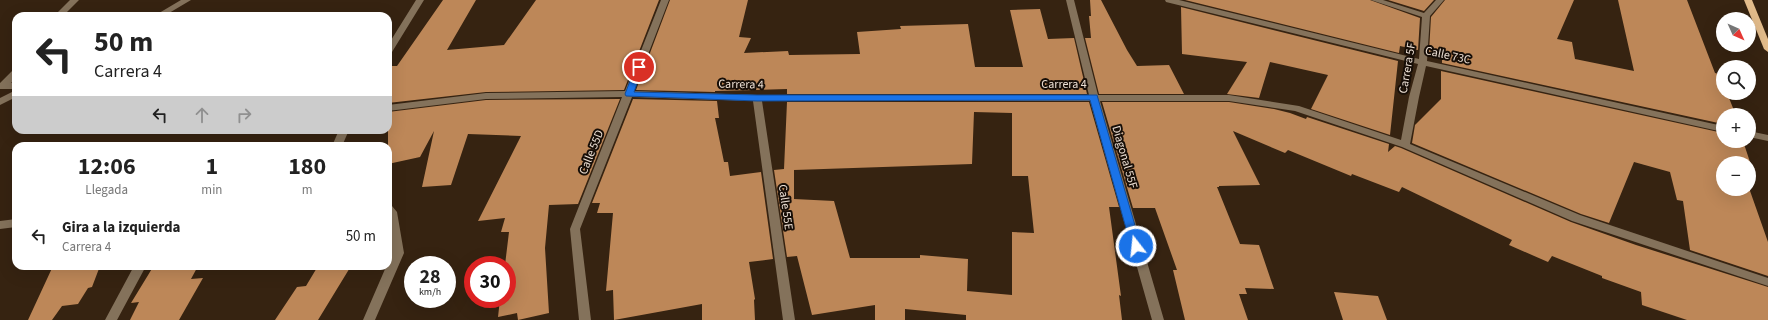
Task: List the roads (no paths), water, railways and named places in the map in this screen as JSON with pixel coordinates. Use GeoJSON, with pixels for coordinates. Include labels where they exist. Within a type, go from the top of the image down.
{"type":"FeatureCollection","features":[{"type":"Feature","properties":{"kind":"main road"},"geometry":{"type":"LineString","coordinates":[[1748,0],[1768,49]]}},
{"type":"Feature","properties":{"kind":"street"},"geometry":{"type":"LineString","coordinates":[[62,12],[75,0]]}},
{"type":"Feature","properties":{"kind":"street"},"geometry":{"type":"LineString","coordinates":[[165,12],[187,0]]}},
{"type":"Feature","properties":{"kind":"street"},"geometry":{"type":"LineString","coordinates":[[392,46],[420,0]]}},
{"type":"Feature","properties":{"kind":"street","name":"Calle 55D"},"geometry":{"type":"LineString","coordinates":[[585,320],[575,228],[665,0]]}},
{"type":"Feature","properties":{"kind":"street","name":"Diagonal 55F"},"geometry":{"type":"LineString","coordinates":[[1070,0],[1094,97],[1158,320]]}},
{"type":"Feature","properties":{"kind":"street","name":"Calle 73C"},"geometry":{"type":"LineString","coordinates":[[1169,0],[1422,63],[1716,127]]}},
{"type":"Feature","properties":{"kind":"street"},"geometry":{"type":"LineString","coordinates":[[1375,0],[1426,16],[1440,0]]}},
{"type":"Feature","properties":{"kind":"street","name":"Carrera 5F"},"geometry":{"type":"LineString","coordinates":[[1405,145],[1422,63],[1426,16]]}},
{"type":"Feature","properties":{"kind":"street"},"geometry":{"type":"LineString","coordinates":[[2,86],[12,76]]}},
{"type":"Feature","properties":{"kind":"street","name":"Carrera 4"},"geometry":{"type":"LineString","coordinates":[[392,108],[486,96],[629,94],[757,98],[1229,98],[1296,108],[1405,145],[1576,218],[1768,282]]}},
{"type":"Feature","properties":{"kind":"street"},"geometry":{"type":"LineString","coordinates":[[0,102],[12,95]]}},
{"type":"Feature","properties":{"kind":"street","name":"Calle 55E"},"geometry":{"type":"LineString","coordinates":[[757,98],[788,320]]}},
{"type":"Feature","properties":{"kind":"street"},"geometry":{"type":"LineString","coordinates":[[1756,135],[1768,138]]}},
{"type":"Feature","properties":{"kind":"street"},"geometry":{"type":"LineString","coordinates":[[392,212],[398,253],[392,267]]}},
{"type":"Feature","properties":{"kind":"street"},"geometry":{"type":"LineString","coordinates":[[0,225],[12,224]]}},
{"type":"Feature","properties":{"kind":"street"},"geometry":{"type":"LineString","coordinates":[[111,320],[138,270]]}},
{"type":"Feature","properties":{"kind":"street"},"geometry":{"type":"LineString","coordinates":[[369,320],[391,270]]}}]}
